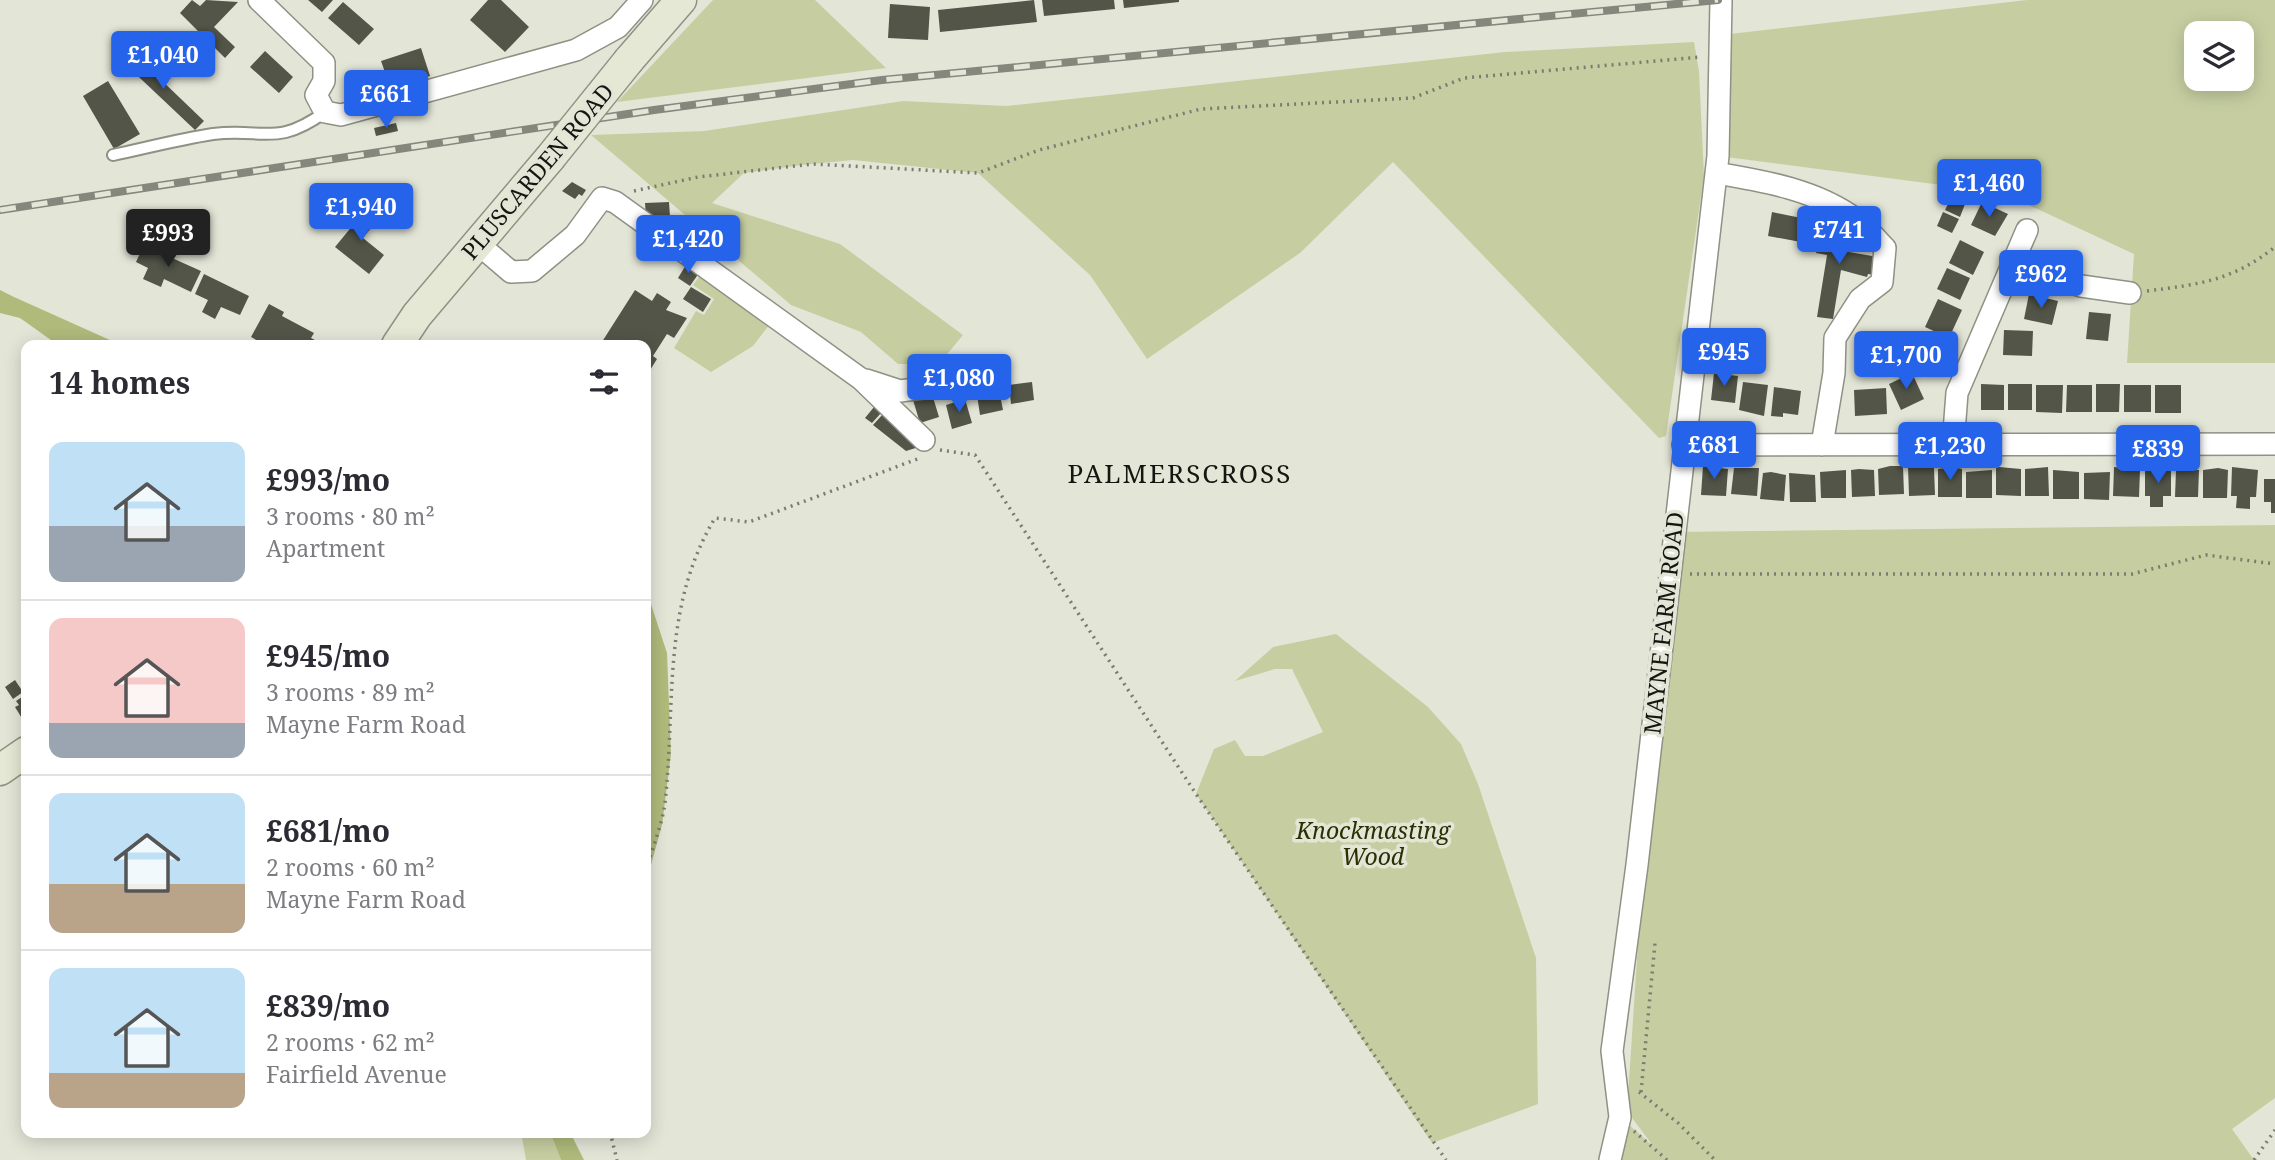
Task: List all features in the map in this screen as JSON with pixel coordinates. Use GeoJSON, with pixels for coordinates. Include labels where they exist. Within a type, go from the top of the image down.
{"type":"FeatureCollection","features":[{"type":"Feature","properties":{"kind":"main road","name":"PLUSCARDEN ROAD"},"geometry":{"type":"LineString","coordinates":[[400,340],[417,314],[681,0]]}},
{"type":"Feature","properties":{"kind":"main road"},"geometry":{"type":"LineString","coordinates":[[0,770],[21,755]]}},
{"type":"Feature","properties":{"kind":"street"},"geometry":{"type":"LineString","coordinates":[[259,0],[324,63],[324,80],[316,95],[325,112],[341,115],[576,50],[618,27],[642,0]]}},
{"type":"Feature","properties":{"kind":"street","name":"MAYNE FARM ROAD"},"geometry":{"type":"LineString","coordinates":[[1610,1160],[1620,1117],[1612,1051],[1637,865],[1716,173],[1721,0]]}},
{"type":"Feature","properties":{"kind":"street"},"geometry":{"type":"LineString","coordinates":[[1716,173],[1777,183],[1818,200],[1857,220],[1885,248],[1882,282],[1860,299],[1835,338],[1834,373],[1822,445]]}},
{"type":"Feature","properties":{"kind":"street"},"geometry":{"type":"LineString","coordinates":[[477,243],[511,272],[532,271],[575,235],[603,198],[615,202],[860,379],[924,440]]}},
{"type":"Feature","properties":{"kind":"street"},"geometry":{"type":"LineString","coordinates":[[1953,445],[1957,393],[2027,230]]}},
{"type":"Feature","properties":{"kind":"street"},"geometry":{"type":"LineString","coordinates":[[2013,265],[2081,286],[2130,293]]}},
{"type":"Feature","properties":{"kind":"street"},"geometry":{"type":"LineString","coordinates":[[860,379],[900,391],[923,388],[930,375],[965,369]]}},
{"type":"Feature","properties":{"kind":"street"},"geometry":{"type":"LineString","coordinates":[[1683,445],[2275,444]]}},
{"type":"Feature","properties":{"kind":"lane"},"geometry":{"type":"LineString","coordinates":[[113,155],[213,134],[285,134],[305,127],[325,112]]}},
{"type":"Feature","properties":{"kind":"path"},"geometry":{"type":"LineString","coordinates":[[603,198],[698,177],[813,164],[978,173],[1039,150],[1200,109],[1413,98],[1464,78],[1721,46]]}},
{"type":"Feature","properties":{"kind":"path"},"geometry":{"type":"LineString","coordinates":[[2130,293],[2212,282],[2260,258],[2275,247]]}},
{"type":"Feature","properties":{"kind":"path"},"geometry":{"type":"LineString","coordinates":[[651,853],[665,805],[674,636],[700,544],[715,518],[749,522],[944,449],[975,455],[1196,794],[1446,1160]]}},
{"type":"Feature","properties":{"kind":"path"},"geometry":{"type":"LineString","coordinates":[[1671,555],[1693,576],[2132,574],[2206,555],[2275,564]]}},
{"type":"Feature","properties":{"kind":"path"},"geometry":{"type":"LineString","coordinates":[[1641,1092],[1655,943]]}},
{"type":"Feature","properties":{"kind":"path"},"geometry":{"type":"LineString","coordinates":[[1617,1092],[1641,1092],[1678,1123],[1715,1160]]}},
{"type":"Feature","properties":{"kind":"path"},"geometry":{"type":"LineString","coordinates":[[1620,1117],[1667,1160]]}},
{"type":"Feature","properties":{"kind":"path"},"geometry":{"type":"LineString","coordinates":[[2254,1160],[2275,1130]]}},
{"type":"Feature","properties":{"kind":"path"},"geometry":{"type":"LineString","coordinates":[[612,1138],[617,1160]]}},
{"type":"Feature","properties":{"kind":"green space"},"geometry":{"type":"Polygon","coordinates":[[[713,0],[815,0],[886,68],[617,102],[713,0]]]}},
{"type":"Feature","properties":{"kind":"green space"},"geometry":{"type":"Polygon","coordinates":[[[2027,0],[2275,0],[2275,363],[2127,363],[2134,254],[2003,193],[1718,156],[1721,35],[2027,0]]]}},
{"type":"Feature","properties":{"kind":"green space"},"geometry":{"type":"Polygon","coordinates":[[[1694,42],[1699,71],[1704,176],[1666,436],[1659,438],[1393,162],[1300,253],[1147,359],[1090,275],[978,173],[853,160],[802,165],[744,173],[712,203],[840,244],[963,335],[939,364],[898,364],[861,332],[791,305],[591,135],[704,131],[903,101],[1006,106],[1505,52],[1694,42]]]}},
{"type":"Feature","properties":{"kind":"green space"},"geometry":{"type":"Polygon","coordinates":[[[703,272],[770,324],[753,346],[711,372],[674,348],[696,311],[704,315],[714,299],[693,285],[703,272]]]}},
{"type":"Feature","properties":{"kind":"green space"},"geometry":{"type":"Polygon","coordinates":[[[2275,525],[2275,1098],[2232,1129],[2254,1160],[1610,1160],[1620,1117],[1653,1146],[1627,1111],[1653,716],[1673,532],[2275,525]]]}},
{"type":"Feature","properties":{"kind":"green space","name":"Knockmasting Wood"},"geometry":{"type":"Polygon","coordinates":[[[1336,634],[1428,707],[1461,744],[1478,784],[1536,958],[1538,1104],[1432,1143],[1196,794],[1214,749],[1235,740],[1245,756],[1263,756],[1323,732],[1292,669],[1275,669],[1235,681],[1273,647],[1336,634]]]}},
{"type":"Feature","properties":{"kind":"green space"},"geometry":{"type":"Polygon","coordinates":[[[522,1138],[552,1138],[561,1160],[526,1160],[522,1138]]]}},
{"type":"Feature","properties":{"kind":"shaded area"},"geometry":{"type":"Polygon","coordinates":[[[0,290],[110,340],[51,340],[20,318],[0,313],[0,290]]]}},
{"type":"Feature","properties":{"kind":"shaded area"},"geometry":{"type":"Polygon","coordinates":[[[651,604],[667,653],[671,754],[662,825],[651,865],[651,604]]]}},
{"type":"Feature","properties":{"kind":"shaded area"},"geometry":{"type":"Polygon","coordinates":[[[552,1138],[573,1138],[584,1160],[561,1160],[552,1138]]]}},
{"type":"Feature","properties":{"kind":"building"},"geometry":{"type":"Polygon","coordinates":[[[192,0],[200,6],[206,0],[238,2],[214,27],[235,47],[225,58],[180,13],[192,0]]]}},
{"type":"Feature","properties":{"kind":"building"},"geometry":{"type":"Polygon","coordinates":[[[308,0],[333,0],[322,12],[308,0]]]}},
{"type":"Feature","properties":{"kind":"building"},"geometry":{"type":"Polygon","coordinates":[[[488,0],[501,0],[529,27],[505,52],[470,20],[488,0]]]}},
{"type":"Feature","properties":{"kind":"building"},"geometry":{"type":"Polygon","coordinates":[[[1034,0],[1037,22],[940,32],[938,10],[1034,0]]]}},
{"type":"Feature","properties":{"kind":"building"},"geometry":{"type":"Polygon","coordinates":[[[1042,0],[1114,0],[1115,9],[1044,16],[1042,0]]]}},
{"type":"Feature","properties":{"kind":"building"},"geometry":{"type":"Polygon","coordinates":[[[1123,0],[1179,0],[1179,2],[1124,8],[1123,0]]]}},
{"type":"Feature","properties":{"kind":"building"},"geometry":{"type":"Polygon","coordinates":[[[343,2],[374,29],[359,45],[328,18],[343,2]]]}},
{"type":"Feature","properties":{"kind":"building"},"geometry":{"type":"Polygon","coordinates":[[[890,4],[930,7],[928,40],[888,38],[890,4]]]}},
{"type":"Feature","properties":{"kind":"building"},"geometry":{"type":"Polygon","coordinates":[[[421,48],[430,76],[391,89],[381,61],[421,48]]]}},
{"type":"Feature","properties":{"kind":"building"},"geometry":{"type":"Polygon","coordinates":[[[265,51],[293,77],[279,93],[250,67],[265,51]]]}},
{"type":"Feature","properties":{"kind":"building"},"geometry":{"type":"Polygon","coordinates":[[[132,52],[204,121],[195,130],[123,62],[132,52]]]}},
{"type":"Feature","properties":{"kind":"building"},"geometry":{"type":"Polygon","coordinates":[[[108,81],[140,134],[114,149],[83,96],[108,81]]]}},
{"type":"Feature","properties":{"kind":"building"},"geometry":{"type":"Polygon","coordinates":[[[396,123],[398,131],[376,136],[374,128],[396,123]]]}},
{"type":"Feature","properties":{"kind":"building"},"geometry":{"type":"Polygon","coordinates":[[[572,182],[586,190],[582,196],[579,194],[575,199],[562,191],[572,182]]]}},
{"type":"Feature","properties":{"kind":"building"},"geometry":{"type":"Polygon","coordinates":[[[1951,198],[1965,204],[1960,217],[1945,210],[1951,198]]]}},
{"type":"Feature","properties":{"kind":"building"},"geometry":{"type":"Polygon","coordinates":[[[669,202],[670,217],[646,218],[645,203],[669,202]]]}},
{"type":"Feature","properties":{"kind":"building"},"geometry":{"type":"Polygon","coordinates":[[[1982,202],[2008,214],[1995,236],[1971,225],[1982,202]]]}},
{"type":"Feature","properties":{"kind":"building"},"geometry":{"type":"Polygon","coordinates":[[[367,208],[379,218],[363,238],[384,255],[369,274],[335,247],[367,208]]]}},
{"type":"Feature","properties":{"kind":"building"},"geometry":{"type":"Polygon","coordinates":[[[1772,212],[1806,219],[1801,242],[1768,236],[1772,212]]]}},
{"type":"Feature","properties":{"kind":"building"},"geometry":{"type":"Polygon","coordinates":[[[1943,212],[1959,219],[1952,233],[1937,226],[1943,212]]]}},
{"type":"Feature","properties":{"kind":"building"},"geometry":{"type":"Polygon","coordinates":[[[1821,226],[1847,230],[1845,242],[1850,242],[1849,252],[1878,257],[1875,275],[1868,274],[1867,277],[1841,270],[1833,319],[1817,317],[1827,255],[1816,253],[1821,226]]]}},
{"type":"Feature","properties":{"kind":"building"},"geometry":{"type":"Polygon","coordinates":[[[1960,240],[1984,252],[1973,275],[1949,263],[1960,240]]]}},
{"type":"Feature","properties":{"kind":"building"},"geometry":{"type":"Polygon","coordinates":[[[160,243],[176,251],[172,258],[201,271],[191,292],[164,279],[161,287],[143,279],[148,268],[136,262],[142,249],[154,255],[160,243]]]}},
{"type":"Feature","properties":{"kind":"building"},"geometry":{"type":"Polygon","coordinates":[[[686,265],[699,273],[690,286],[678,278],[686,265]]]}},
{"type":"Feature","properties":{"kind":"building"},"geometry":{"type":"Polygon","coordinates":[[[1947,268],[1970,278],[1960,300],[1937,289],[1947,268]]]}},
{"type":"Feature","properties":{"kind":"building"},"geometry":{"type":"Polygon","coordinates":[[[204,274],[249,296],[240,315],[221,307],[215,319],[202,312],[208,300],[195,294],[204,274]]]}},
{"type":"Feature","properties":{"kind":"building"},"geometry":{"type":"Polygon","coordinates":[[[691,287],[711,299],[703,312],[683,299],[691,287]]]}},
{"type":"Feature","properties":{"kind":"building"},"geometry":{"type":"Polygon","coordinates":[[[635,290],[652,301],[657,293],[671,302],[666,310],[687,318],[674,338],[667,334],[653,356],[657,359],[651,369],[651,340],[603,340],[635,290]]]}},
{"type":"Feature","properties":{"kind":"building"},"geometry":{"type":"Polygon","coordinates":[[[2029,294],[2058,301],[2052,325],[2024,319],[2029,294]]]}},
{"type":"Feature","properties":{"kind":"building"},"geometry":{"type":"Polygon","coordinates":[[[1938,299],[1962,310],[1949,338],[1925,327],[1938,299]]]}},
{"type":"Feature","properties":{"kind":"building"},"geometry":{"type":"Polygon","coordinates":[[[269,304],[284,312],[282,316],[314,333],[311,338],[315,340],[256,340],[251,337],[269,304]]]}},
{"type":"Feature","properties":{"kind":"building"},"geometry":{"type":"Polygon","coordinates":[[[2089,312],[2111,314],[2108,341],[2086,339],[2089,312]]]}},
{"type":"Feature","properties":{"kind":"building"},"geometry":{"type":"Polygon","coordinates":[[[2004,330],[2033,331],[2032,356],[2003,355],[2004,330]]]}},
{"type":"Feature","properties":{"kind":"building"},"geometry":{"type":"Polygon","coordinates":[[[1914,344],[1939,355],[1929,376],[1905,365],[1914,344]]]}},
{"type":"Feature","properties":{"kind":"building"},"geometry":{"type":"Polygon","coordinates":[[[1714,373],[1738,376],[1735,403],[1711,400],[1714,373]]]}},
{"type":"Feature","properties":{"kind":"building"},"geometry":{"type":"Polygon","coordinates":[[[1912,373],[1924,399],[1901,410],[1889,384],[1912,373]]]}},
{"type":"Feature","properties":{"kind":"building"},"geometry":{"type":"Polygon","coordinates":[[[1032,382],[1034,400],[1011,404],[1009,385],[1032,382]]]}},
{"type":"Feature","properties":{"kind":"building"},"geometry":{"type":"Polygon","coordinates":[[[1743,382],[1768,385],[1764,416],[1739,410],[1743,382]]]}},
{"type":"Feature","properties":{"kind":"building"},"geometry":{"type":"Polygon","coordinates":[[[1981,384],[2004,385],[2004,410],[1981,410],[1981,384]]]}},
{"type":"Feature","properties":{"kind":"building"},"geometry":{"type":"Polygon","coordinates":[[[2008,384],[2032,384],[2032,410],[2008,410],[2008,384]]]}},
{"type":"Feature","properties":{"kind":"building"},"geometry":{"type":"Polygon","coordinates":[[[2096,384],[2120,384],[2119,412],[2096,412],[2096,384]]]}},
{"type":"Feature","properties":{"kind":"building"},"geometry":{"type":"Polygon","coordinates":[[[2036,385],[2063,385],[2062,413],[2036,412],[2036,385]]]}},
{"type":"Feature","properties":{"kind":"building"},"geometry":{"type":"Polygon","coordinates":[[[2067,385],[2092,385],[2092,412],[2066,412],[2067,385]]]}},
{"type":"Feature","properties":{"kind":"building"},"geometry":{"type":"Polygon","coordinates":[[[2124,385],[2151,385],[2151,412],[2124,412],[2124,385]]]}},
{"type":"Feature","properties":{"kind":"building"},"geometry":{"type":"Polygon","coordinates":[[[2155,385],[2181,385],[2181,413],[2155,413],[2155,385]]]}},
{"type":"Feature","properties":{"kind":"building"},"geometry":{"type":"Polygon","coordinates":[[[1774,387],[1801,391],[1798,415],[1783,413],[1783,417],[1771,416],[1774,387]]]}},
{"type":"Feature","properties":{"kind":"building"},"geometry":{"type":"Polygon","coordinates":[[[1886,388],[1887,414],[1855,416],[1854,390],[1886,388]]]}},
{"type":"Feature","properties":{"kind":"building"},"geometry":{"type":"Polygon","coordinates":[[[999,390],[1003,410],[980,415],[977,395],[999,390]]]}},
{"type":"Feature","properties":{"kind":"building"},"geometry":{"type":"Polygon","coordinates":[[[932,394],[939,417],[920,423],[913,400],[932,394]]]}},
{"type":"Feature","properties":{"kind":"building"},"geometry":{"type":"Polygon","coordinates":[[[965,399],[972,423],[952,429],[946,405],[965,399]]]}},
{"type":"Feature","properties":{"kind":"building"},"geometry":{"type":"Polygon","coordinates":[[[874,407],[881,413],[872,423],[865,418],[874,407]]]}},
{"type":"Feature","properties":{"kind":"building"},"geometry":{"type":"Polygon","coordinates":[[[883,414],[922,446],[906,451],[873,425],[883,414]]]}},
{"type":"Feature","properties":{"kind":"building"},"geometry":{"type":"Polygon","coordinates":[[[1703,466],[1728,469],[1726,496],[1701,495],[1703,466]]]}},
{"type":"Feature","properties":{"kind":"building"},"geometry":{"type":"Polygon","coordinates":[[[1903,466],[1904,494],[1879,495],[1878,469],[1903,466]]]}},
{"type":"Feature","properties":{"kind":"building"},"geometry":{"type":"Polygon","coordinates":[[[1908,466],[1934,468],[1935,495],[1909,496],[1908,466]]]}},
{"type":"Feature","properties":{"kind":"building"},"geometry":{"type":"Polygon","coordinates":[[[2048,467],[2049,496],[2025,496],[2025,469],[2048,467]]]}},
{"type":"Feature","properties":{"kind":"building"},"geometry":{"type":"Polygon","coordinates":[[[2114,467],[2140,470],[2139,497],[2113,496],[2114,467]]]}},
{"type":"Feature","properties":{"kind":"building"},"geometry":{"type":"Polygon","coordinates":[[[2232,467],[2258,470],[2256,497],[2250,497],[2250,509],[2236,508],[2237,496],[2231,496],[2232,467]]]}},
{"type":"Feature","properties":{"kind":"building"},"geometry":{"type":"Polygon","coordinates":[[[1734,468],[1759,468],[1757,496],[1731,494],[1734,468]]]}},
{"type":"Feature","properties":{"kind":"building"},"geometry":{"type":"Polygon","coordinates":[[[1996,468],[2021,469],[2021,496],[1996,495],[1996,468]]]}},
{"type":"Feature","properties":{"kind":"building"},"geometry":{"type":"Polygon","coordinates":[[[2171,468],[2171,496],[2163,496],[2163,507],[2150,507],[2150,496],[2145,496],[2145,469],[2171,468]]]}},
{"type":"Feature","properties":{"kind":"building"},"geometry":{"type":"Polygon","coordinates":[[[1938,469],[1962,469],[1962,497],[1938,497],[1938,469]]]}},
{"type":"Feature","properties":{"kind":"building"},"geometry":{"type":"Polygon","coordinates":[[[1846,470],[1846,498],[1821,498],[1820,472],[1846,470]]]}},
{"type":"Feature","properties":{"kind":"building"},"geometry":{"type":"Polygon","coordinates":[[[1851,470],[1874,470],[1875,496],[1852,497],[1851,470]]]}},
{"type":"Feature","properties":{"kind":"building"},"geometry":{"type":"Polygon","coordinates":[[[1992,470],[1992,498],[1966,498],[1966,472],[1992,470]]]}},
{"type":"Feature","properties":{"kind":"building"},"geometry":{"type":"Polygon","coordinates":[[[2053,470],[2079,472],[2079,499],[2053,499],[2053,470]]]}},
{"type":"Feature","properties":{"kind":"building"},"geometry":{"type":"Polygon","coordinates":[[[2176,470],[2199,470],[2198,497],[2175,497],[2176,470]]]}},
{"type":"Feature","properties":{"kind":"building"},"geometry":{"type":"Polygon","coordinates":[[[2203,470],[2228,470],[2227,498],[2203,498],[2203,470]]]}},
{"type":"Feature","properties":{"kind":"building"},"geometry":{"type":"Polygon","coordinates":[[[2110,472],[2109,500],[2084,499],[2084,473],[2110,472]]]}},
{"type":"Feature","properties":{"kind":"building"},"geometry":{"type":"Polygon","coordinates":[[[1763,473],[1786,475],[1784,501],[1760,499],[1763,473]]]}},
{"type":"Feature","properties":{"kind":"building"},"geometry":{"type":"Polygon","coordinates":[[[1789,473],[1815,475],[1816,502],[1790,502],[1789,473]]]}},
{"type":"Feature","properties":{"kind":"building"},"geometry":{"type":"Polygon","coordinates":[[[2264,479],[2275,479],[2275,513],[2271,513],[2271,502],[2264,502],[2264,479]]]}},
{"type":"Feature","properties":{"kind":"building"},"geometry":{"type":"Polygon","coordinates":[[[15,680],[21,693],[13,699],[5,687],[15,680]]]}},
{"type":"Feature","properties":{"kind":"building"},"geometry":{"type":"Polygon","coordinates":[[[21,698],[21,717],[15,707],[19,705],[16,701],[21,698]]]}},
{"type":"Feature","properties":{"kind":"railway"},"geometry":{"type":"LineString","coordinates":[[0,210],[654,110],[882,80],[1718,0]]}},
{"type":"Feature","properties":{"kind":"district","name":"PALMERSCROSS"},"geometry":{"type":"Point","coordinates":[1180,473]}}]}
